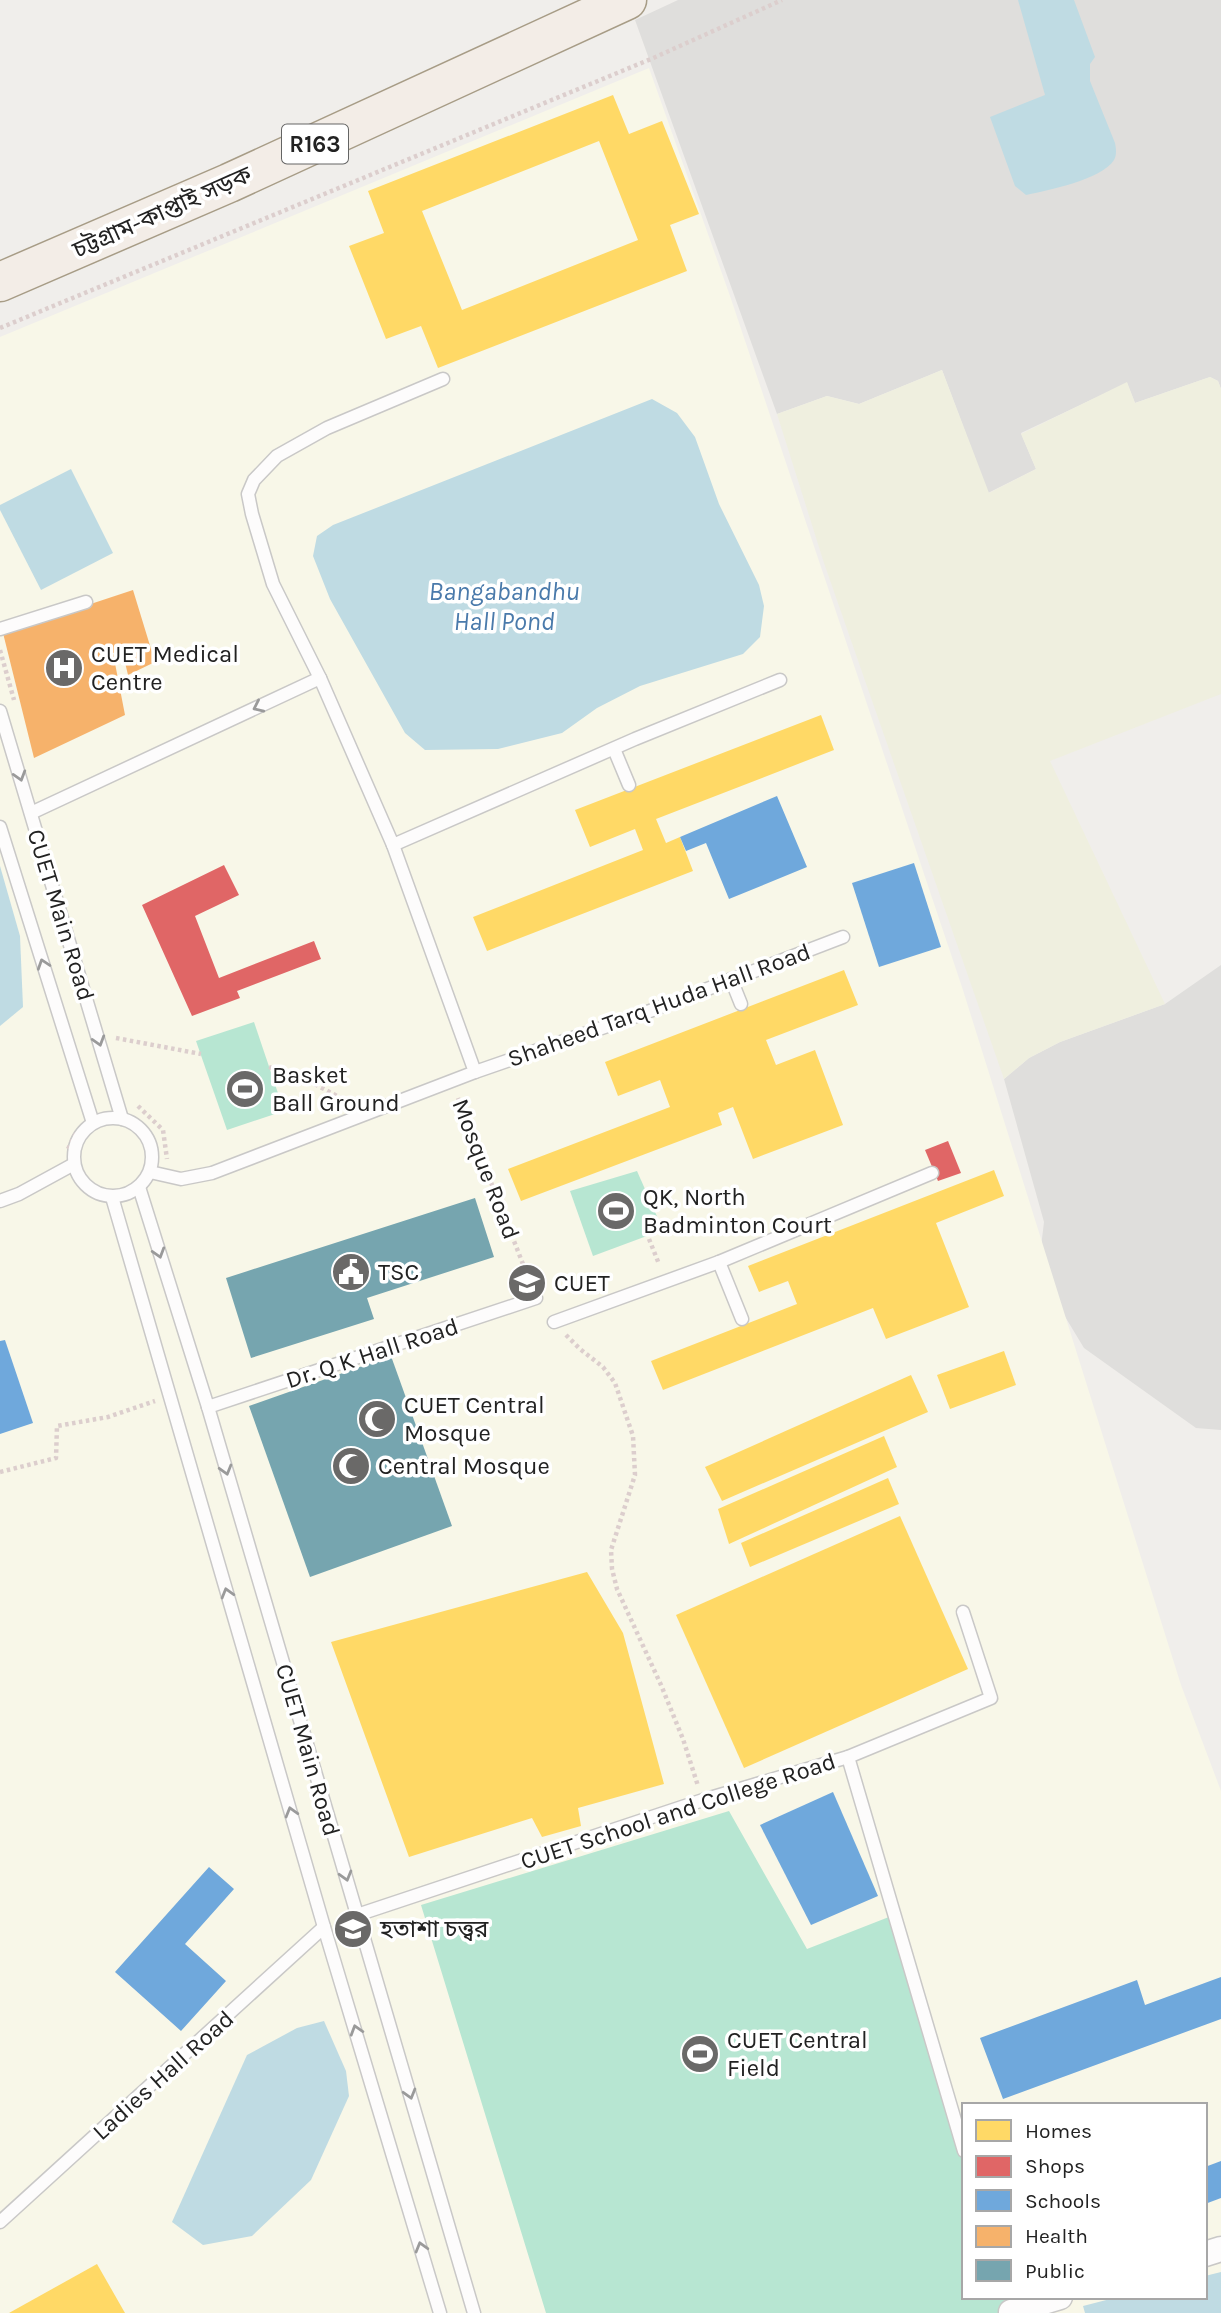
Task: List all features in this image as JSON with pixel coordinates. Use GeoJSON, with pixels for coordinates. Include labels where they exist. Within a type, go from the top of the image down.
{"type":"FeatureCollection","features":[{"type":"Feature","properties":{"kind":"main road","name":"চট্টগ্রাম-কাপ্তাই সড়ক"},"geometry":{"type":"LineString","coordinates":[[0,282],[229,183],[627,0]]}},
{"type":"Feature","properties":{"kind":"street"},"geometry":{"type":"LineString","coordinates":[[1010,2307],[1050,2299]]}},
{"type":"Feature","properties":{"kind":"lane"},"geometry":{"type":"LineString","coordinates":[[443,379],[327,428],[277,456],[254,480],[248,494],[273,584],[320,678],[393,845],[475,1072]]}},
{"type":"Feature","properties":{"kind":"lane"},"geometry":{"type":"LineString","coordinates":[[0,629],[86,602]]}},
{"type":"Feature","properties":{"kind":"lane"},"geometry":{"type":"LineString","coordinates":[[31,813],[320,678]]}},
{"type":"Feature","properties":{"kind":"lane"},"geometry":{"type":"LineString","coordinates":[[393,845],[780,680]]}},
{"type":"Feature","properties":{"kind":"lane","name":"CUET Main Road"},"geometry":{"type":"LineString","coordinates":[[0,711],[122,1119]]}},
{"type":"Feature","properties":{"kind":"lane"},"geometry":{"type":"LineString","coordinates":[[614,749],[629,785]]}},
{"type":"Feature","properties":{"kind":"lane","name":"CUET Main Road"},"geometry":{"type":"LineString","coordinates":[[0,827],[93,1123]]}},
{"type":"Feature","properties":{"kind":"lane","name":"Shaheed Tarq Huda Hall Road"},"geometry":{"type":"LineString","coordinates":[[150,1172],[181,1179],[212,1173],[451,1079],[642,1014],[843,937]]}},
{"type":"Feature","properties":{"kind":"lane"},"geometry":{"type":"LineString","coordinates":[[731,979],[741,1004]]}},
{"type":"Feature","properties":{"kind":"lane"},"geometry":{"type":"LineString","coordinates":[[108,1118],[122,1119],[146,1135],[153,1153],[150,1172],[139,1188],[126,1195],[112,1197],[87,1187],[78,1177],[73,1152],[77,1140],[93,1123],[108,1118]]}},
{"type":"Feature","properties":{"kind":"lane"},"geometry":{"type":"LineString","coordinates":[[0,1201],[19,1194],[74,1164]]}},
{"type":"Feature","properties":{"kind":"lane"},"geometry":{"type":"LineString","coordinates":[[554,1322],[719,1262],[932,1173]]}},
{"type":"Feature","properties":{"kind":"lane","name":"CUET Main Road"},"geometry":{"type":"LineString","coordinates":[[139,1188],[208,1408],[474,2313]]}},
{"type":"Feature","properties":{"kind":"lane","name":"CUET Main Road"},"geometry":{"type":"LineString","coordinates":[[112,1197],[324,1927],[440,2313]]}},
{"type":"Feature","properties":{"kind":"lane"},"geometry":{"type":"LineString","coordinates":[[719,1262],[742,1319]]}},
{"type":"Feature","properties":{"kind":"lane","name":"Dr. Q K Hall Road"},"geometry":{"type":"LineString","coordinates":[[208,1408],[536,1298]]}},
{"type":"Feature","properties":{"kind":"lane"},"geometry":{"type":"LineString","coordinates":[[848,1757],[991,1698],[963,1612]]}},
{"type":"Feature","properties":{"kind":"lane","name":"CUET School and College Road"},"geometry":{"type":"LineString","coordinates":[[357,1915],[703,1800],[848,1757],[962,2144]]}},
{"type":"Feature","properties":{"kind":"lane","name":"Ladies Hall Road"},"geometry":{"type":"LineString","coordinates":[[0,2222],[324,1927]]}},
{"type":"Feature","properties":{"kind":"path"},"geometry":{"type":"LineString","coordinates":[[0,328],[651,59],[782,0]]}},
{"type":"Feature","properties":{"kind":"path"},"geometry":{"type":"LineString","coordinates":[[97,1035],[201,1054]]}},
{"type":"Feature","properties":{"kind":"path"},"geometry":{"type":"LineString","coordinates":[[269,1067],[311,1082],[367,1112]]}},
{"type":"Feature","properties":{"kind":"path","name":"Mosque Road"},"geometry":{"type":"LineString","coordinates":[[451,1079],[536,1298]]}},
{"type":"Feature","properties":{"kind":"path"},"geometry":{"type":"LineString","coordinates":[[133,1101],[163,1130],[167,1166]]}},
{"type":"Feature","properties":{"kind":"path"},"geometry":{"type":"LineString","coordinates":[[649,1239],[666,1282]]}},
{"type":"Feature","properties":{"kind":"path"},"geometry":{"type":"LineString","coordinates":[[554,1322],[580,1349],[603,1367],[615,1383],[633,1436],[635,1475],[611,1550],[612,1569],[617,1589],[683,1739],[703,1800]]}},
{"type":"Feature","properties":{"kind":"path"},"geometry":{"type":"LineString","coordinates":[[0,1472],[56,1458],[57,1426],[108,1417],[170,1397]]}},
{"type":"Feature","properties":{"kind":"shaded area"},"geometry":{"type":"Polygon","coordinates":[[[678,0],[1221,0],[1221,389],[1218,381],[1210,377],[1135,403],[1127,383],[1021,433],[1036,469],[988,493],[942,370],[859,404],[827,396],[777,414],[635,20],[678,0]]]}},
{"type":"Feature","properties":{"kind":"shaded area","name":"CUET"},"geometry":{"type":"Polygon","coordinates":[[[649,68],[730,296],[962,987],[1181,1685],[1221,1791],[1221,2313],[0,2313],[0,337],[649,68]]]}},
{"type":"Feature","properties":{"kind":"shaded area"},"geometry":{"type":"Polygon","coordinates":[[[1221,965],[1221,1430],[1196,1428],[1084,1348],[1038,1272],[1044,1222],[1004,1079],[1029,1058],[1060,1042],[1165,1004],[1221,965]]]}},
{"type":"Feature","properties":{"kind":"green space"},"geometry":{"type":"Polygon","coordinates":[[[942,370],[989,493],[1036,469],[1021,434],[1127,382],[1135,403],[1210,377],[1218,381],[1221,389],[1221,694],[1050,761],[1165,1004],[1060,1042],[1029,1058],[1004,1079],[824,563],[777,414],[827,396],[859,404],[942,370]]]}},
{"type":"Feature","properties":{"kind":"green space","name":"Basket Ball Ground"},"geometry":{"type":"Polygon","coordinates":[[[254,1022],[284,1111],[227,1130],[196,1041],[254,1022]]]}},
{"type":"Feature","properties":{"kind":"green space","name":"QK, North Badminton Court"},"geometry":{"type":"Polygon","coordinates":[[[637,1171],[663,1230],[593,1256],[570,1191],[637,1171]]]}},
{"type":"Feature","properties":{"kind":"green space","name":"CUET Central Field"},"geometry":{"type":"Polygon","coordinates":[[[729,1811],[807,1949],[894,1915],[962,2151],[962,2299],[1004,2299],[1008,2313],[546,2313],[421,1905],[729,1811]]]}},
{"type":"Feature","properties":{"kind":"water"},"geometry":{"type":"Polygon","coordinates":[[[1018,0],[1074,0],[1095,57],[1090,64],[1090,81],[1116,149],[1114,160],[1098,173],[1073,183],[1026,195],[1015,186],[990,117],[1045,95],[1018,0]]]}},
{"type":"Feature","properties":{"kind":"water","name":"Bangabandhu Hall Pond"},"geometry":{"type":"Polygon","coordinates":[[[652,399],[677,413],[695,437],[719,504],[759,585],[764,606],[760,637],[743,654],[640,686],[597,708],[562,733],[498,749],[425,750],[405,733],[330,599],[313,556],[317,536],[333,525],[652,399]]]}},
{"type":"Feature","properties":{"kind":"water"},"geometry":{"type":"Polygon","coordinates":[[[71,469],[113,553],[41,590],[0,510],[0,505],[71,469]]]}},
{"type":"Feature","properties":{"kind":"water"},"geometry":{"type":"Polygon","coordinates":[[[0,866],[20,936],[23,1007],[0,1026],[0,866]]]}},
{"type":"Feature","properties":{"kind":"water"},"geometry":{"type":"Polygon","coordinates":[[[324,2021],[346,2071],[349,2096],[311,2180],[252,2236],[203,2245],[172,2222],[247,2055],[297,2028],[324,2021]]]}},
{"type":"Feature","properties":{"kind":"water"},"geometry":{"type":"Polygon","coordinates":[[[1221,2272],[1221,2313],[1085,2313],[1083,2306],[1110,2299],[1207,2299],[1207,2276],[1221,2272]]]}},
{"type":"Feature","properties":{"kind":"building: Homes"},"geometry":{"type":"Polygon","coordinates":[[[613,95],[629,134],[662,121],[699,214],[670,225],[687,271],[438,368],[421,326],[386,339],[349,246],[384,233],[368,191],[613,95]],[[599,141],[422,211],[462,310],[638,240],[599,141]]]}},
{"type":"Feature","properties":{"kind":"building: Homes"},"geometry":{"type":"Polygon","coordinates":[[[821,715],[834,750],[656,819],[666,843],[680,837],[693,871],[487,951],[473,917],[643,850],[635,829],[590,847],[575,810],[821,715]]]}},
{"type":"Feature","properties":{"kind":"building: Homes"},"geometry":{"type":"Polygon","coordinates":[[[844,970],[858,1005],[766,1040],[776,1065],[815,1050],[843,1125],[753,1159],[733,1107],[718,1113],[722,1125],[521,1201],[508,1169],[670,1107],[660,1080],[618,1096],[605,1062],[844,970]]]}},
{"type":"Feature","properties":{"kind":"building: Homes"},"geometry":{"type":"Polygon","coordinates":[[[994,1170],[1004,1196],[936,1223],[969,1307],[886,1339],[873,1308],[663,1390],[651,1361],[797,1304],[788,1281],[759,1292],[748,1266],[994,1170]]]}},
{"type":"Feature","properties":{"kind":"building: Homes"},"geometry":{"type":"Polygon","coordinates":[[[1004,1351],[1016,1385],[950,1409],[937,1375],[1004,1351]]]}},
{"type":"Feature","properties":{"kind":"building: Homes"},"geometry":{"type":"Polygon","coordinates":[[[911,1375],[928,1412],[722,1501],[705,1467],[911,1375]]]}},
{"type":"Feature","properties":{"kind":"building: Homes"},"geometry":{"type":"Polygon","coordinates":[[[884,1436],[897,1467],[729,1544],[718,1509],[884,1436]]]}},
{"type":"Feature","properties":{"kind":"building: Homes"},"geometry":{"type":"Polygon","coordinates":[[[888,1478],[899,1504],[750,1567],[741,1543],[888,1478]]]}},
{"type":"Feature","properties":{"kind":"building: Homes"},"geometry":{"type":"Polygon","coordinates":[[[900,1516],[968,1669],[744,1768],[676,1615],[900,1516]]]}},
{"type":"Feature","properties":{"kind":"building: Homes"},"geometry":{"type":"Polygon","coordinates":[[[587,1572],[623,1633],[664,1784],[578,1808],[581,1826],[542,1837],[532,1818],[409,1857],[331,1642],[587,1572]]]}},
{"type":"Feature","properties":{"kind":"building: Homes"},"geometry":{"type":"Polygon","coordinates":[[[97,2264],[125,2313],[9,2313],[97,2264]]]}},
{"type":"Feature","properties":{"kind":"building: Shops"},"geometry":{"type":"Polygon","coordinates":[[[224,865],[239,895],[195,916],[219,978],[314,941],[321,959],[237,991],[240,998],[192,1016],[142,905],[224,865]]]}},
{"type":"Feature","properties":{"kind":"building: Shops"},"geometry":{"type":"Polygon","coordinates":[[[948,1141],[961,1173],[938,1181],[925,1150],[948,1141]]]}},
{"type":"Feature","properties":{"kind":"building: Schools"},"geometry":{"type":"Polygon","coordinates":[[[777,796],[807,867],[729,899],[706,843],[686,851],[680,837],[777,796]]]}},
{"type":"Feature","properties":{"kind":"building: Schools"},"geometry":{"type":"Polygon","coordinates":[[[914,863],[941,947],[879,967],[852,883],[914,863]]]}},
{"type":"Feature","properties":{"kind":"building: Schools"},"geometry":{"type":"Polygon","coordinates":[[[5,1340],[33,1423],[0,1434],[0,1341],[5,1340]]]}},
{"type":"Feature","properties":{"kind":"building: Schools"},"geometry":{"type":"Polygon","coordinates":[[[833,1792],[878,1896],[811,1925],[760,1825],[833,1792]]]}},
{"type":"Feature","properties":{"kind":"building: Schools"},"geometry":{"type":"Polygon","coordinates":[[[209,1867],[234,1889],[185,1944],[226,1981],[181,2031],[115,1972],[209,1867]]]}},
{"type":"Feature","properties":{"kind":"building: Schools"},"geometry":{"type":"Polygon","coordinates":[[[1221,1977],[1221,2019],[1003,2099],[980,2038],[1137,1980],[1145,2005],[1221,1977]]]}},
{"type":"Feature","properties":{"kind":"building: Schools"},"geometry":{"type":"Polygon","coordinates":[[[1221,2161],[1221,2198],[1207,2203],[1207,2166],[1221,2161]]]}},
{"type":"Feature","properties":{"kind":"building: Health","name":"CUET Medical Centre"},"geometry":{"type":"Polygon","coordinates":[[[133,590],[155,662],[128,675],[122,650],[113,653],[125,715],[34,758],[3,633],[133,590]]]}},
{"type":"Feature","properties":{"kind":"building: Public"},"geometry":{"type":"Polygon","coordinates":[[[475,1198],[494,1257],[367,1298],[374,1319],[251,1358],[226,1278],[475,1198]]]}},
{"type":"Feature","properties":{"kind":"building: Public","name":"Central Mosque"},"geometry":{"type":"Polygon","coordinates":[[[391,1356],[452,1526],[310,1577],[249,1406],[391,1356]]]}},
{"type":"Feature","properties":{"kind":"place","name":"CUET Medical Centre"},"geometry":{"type":"Point","coordinates":[64,668]}},
{"type":"Feature","properties":{"kind":"place","name":"Basket Ball Ground"},"geometry":{"type":"Point","coordinates":[245,1089]}},
{"type":"Feature","properties":{"kind":"place","name":"QK, North Badminton Court"},"geometry":{"type":"Point","coordinates":[616,1211]}},
{"type":"Feature","properties":{"kind":"place","name":"TSC"},"geometry":{"type":"Point","coordinates":[351,1272]}},
{"type":"Feature","properties":{"kind":"place","name":"CUET"},"geometry":{"type":"Point","coordinates":[527,1283]}},
{"type":"Feature","properties":{"kind":"place","name":"CUET Central Mosque"},"geometry":{"type":"Point","coordinates":[377,1419]}},
{"type":"Feature","properties":{"kind":"place","name":"Central Mosque"},"geometry":{"type":"Point","coordinates":[351,1466]}},
{"type":"Feature","properties":{"kind":"place","name":"হতাশা চত্ত্বর"},"geometry":{"type":"Point","coordinates":[353,1929]}},
{"type":"Feature","properties":{"kind":"place","name":"CUET Central Field"},"geometry":{"type":"Point","coordinates":[700,2054]}}]}
